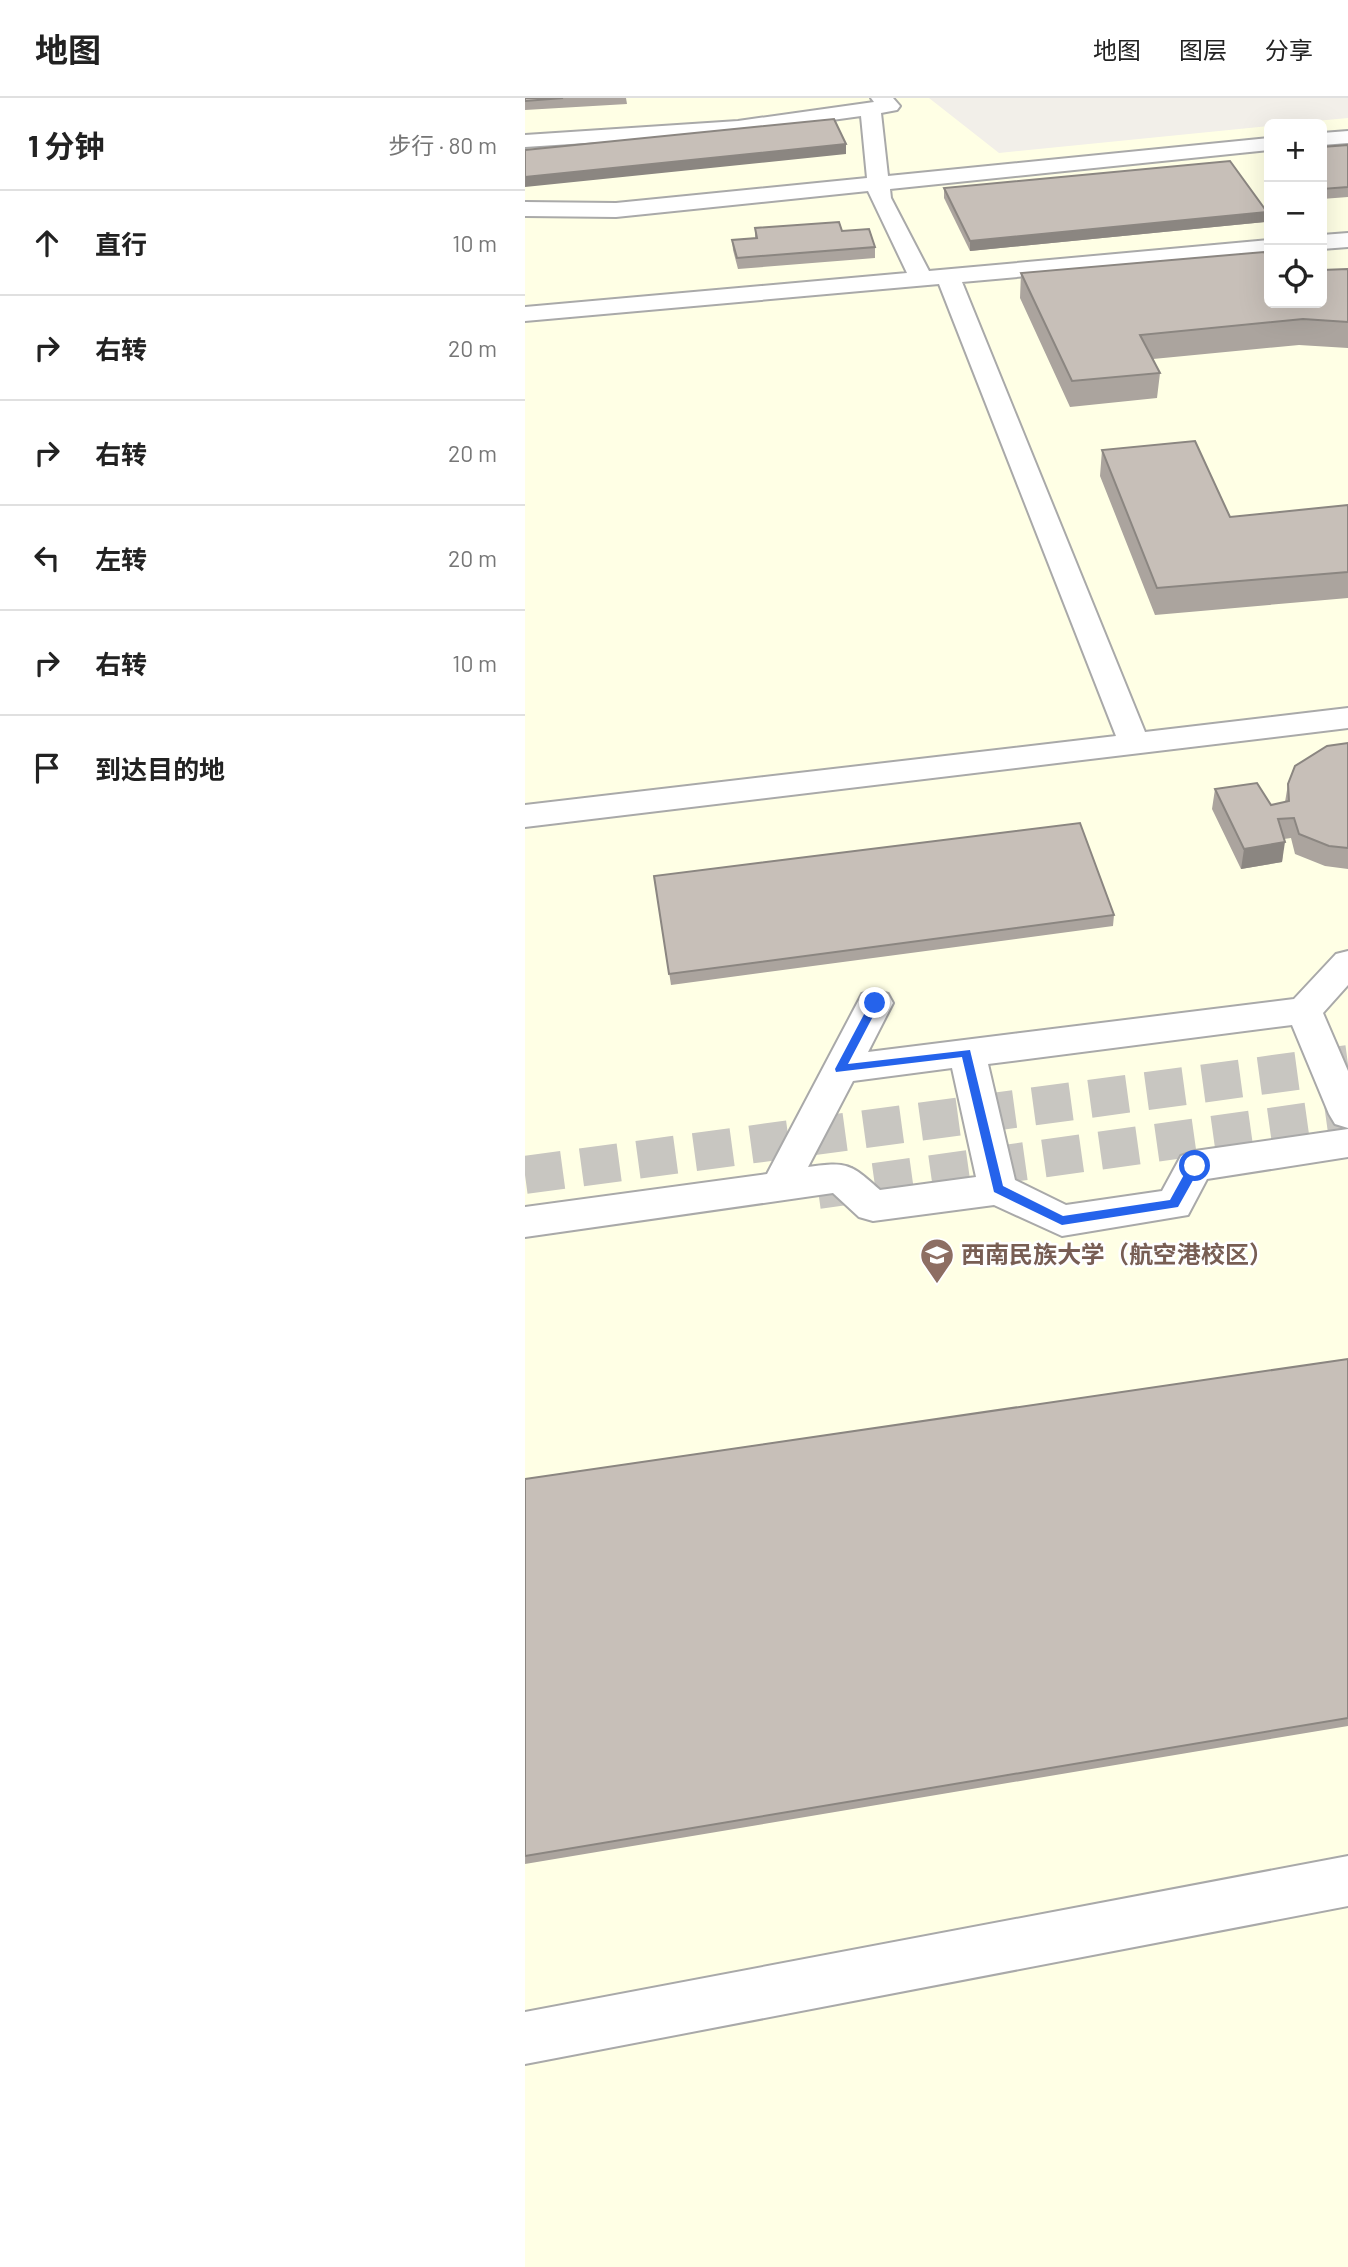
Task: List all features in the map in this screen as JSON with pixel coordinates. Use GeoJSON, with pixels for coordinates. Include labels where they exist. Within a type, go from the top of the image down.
{"type":"FeatureCollection","features":[{"type":"Feature","properties":{"kind":"lane"},"geometry":{"type":"LineString","coordinates":[[525,141],[738,127],[876,104],[880,198],[935,277],[1134,743]]}},
{"type":"Feature","properties":{"kind":"lane"},"geometry":{"type":"LineString","coordinates":[[719,108],[738,127]]}},
{"type":"Feature","properties":{"kind":"lane"},"geometry":{"type":"LineString","coordinates":[[1327,139],[1348,137]]}},
{"type":"Feature","properties":{"kind":"lane"},"geometry":{"type":"LineString","coordinates":[[525,209],[616,210],[879,181],[1264,144]]}},
{"type":"Feature","properties":{"kind":"lane"},"geometry":{"type":"LineString","coordinates":[[1327,242],[1348,240]]}},
{"type":"Feature","properties":{"kind":"lane"},"geometry":{"type":"LineString","coordinates":[[525,314],[1264,247]]}},
{"type":"Feature","properties":{"kind":"lane"},"geometry":{"type":"LineString","coordinates":[[525,816],[1348,718]]}},
{"type":"Feature","properties":{"kind":"lane"},"geometry":{"type":"LineString","coordinates":[[840,1069],[1304,1010],[1348,963]]}},
{"type":"Feature","properties":{"kind":"lane"},"geometry":{"type":"LineString","coordinates":[[779,1187],[875,1003]]}},
{"type":"Feature","properties":{"kind":"lane"},"geometry":{"type":"LineString","coordinates":[[1304,1010],[1348,1114]]}},
{"type":"Feature","properties":{"kind":"lane"},"geometry":{"type":"LineString","coordinates":[[967,1053],[998,1189]]}},
{"type":"Feature","properties":{"kind":"lane"},"geometry":{"type":"LineString","coordinates":[[525,1222],[840,1177],[873,1206],[998,1189],[1062,1221],[1174,1204],[1195,1166],[1348,1143]]}},
{"type":"Feature","properties":{"kind":"lane"},"geometry":{"type":"LineString","coordinates":[[525,2038],[1348,1881]]}},
{"type":"Feature","properties":{"kind":"shaded area","name":"西南民族大学（航空港校区）"},"geometry":{"type":"Polygon","coordinates":[[[525,98],[929,98],[999,153],[1264,126],[1264,308],[1327,308],[1327,120],[1348,118],[1348,2267],[525,2267],[525,98]]]}},
{"type":"Feature","properties":{"kind":"building"},"geometry":{"type":"Polygon","coordinates":[[[525,98],[563,98],[525,101],[525,98]]]}},
{"type":"Feature","properties":{"kind":"building"},"geometry":{"type":"Polygon","coordinates":[[[834,119],[846,144],[525,177],[525,150],[834,119]]]}},
{"type":"Feature","properties":{"kind":"building"},"geometry":{"type":"Polygon","coordinates":[[[1348,145],[1348,187],[1327,189],[1327,147],[1348,145]]]}},
{"type":"Feature","properties":{"kind":"building"},"geometry":{"type":"Polygon","coordinates":[[[1230,161],[1264,208],[1264,212],[970,241],[944,188],[1230,161]]]}},
{"type":"Feature","properties":{"kind":"building"},"geometry":{"type":"Polygon","coordinates":[[[839,222],[842,231],[869,229],[875,247],[737,258],[732,240],[757,238],[755,228],[839,222]]]}},
{"type":"Feature","properties":{"kind":"building"},"geometry":{"type":"Polygon","coordinates":[[[1264,252],[1264,308],[1327,308],[1327,270],[1348,269],[1348,322],[1303,319],[1140,335],[1160,373],[1072,381],[1021,273],[1264,252]]]}},
{"type":"Feature","properties":{"kind":"building"},"geometry":{"type":"Polygon","coordinates":[[[1195,441],[1230,517],[1348,505],[1348,572],[1157,588],[1102,450],[1195,441]]]}},
{"type":"Feature","properties":{"kind":"building"},"geometry":{"type":"Polygon","coordinates":[[[1348,743],[1348,848],[1329,846],[1299,834],[1294,818],[1278,819],[1285,842],[1244,849],[1215,789],[1257,783],[1271,805],[1289,801],[1288,784],[1295,766],[1327,746],[1348,743]]]}},
{"type":"Feature","properties":{"kind":"building"},"geometry":{"type":"Polygon","coordinates":[[[1080,823],[1114,915],[669,974],[654,876],[1080,823]]]}},
{"type":"Feature","properties":{"kind":"building"},"geometry":{"type":"Polygon","coordinates":[[[1348,1359],[1348,1718],[525,1856],[525,1479],[1348,1359]]]}},
{"type":"Feature","properties":{"kind":"tunnel"},"geometry":{"type":"LineString","coordinates":[[525,1175],[1348,1064]]}},
{"type":"Feature","properties":{"kind":"tunnel"},"geometry":{"type":"LineString","coordinates":[[818,1190],[1348,1116]]}},
{"type":"Feature","properties":{"kind":"place","name":"西南民族大学（航空港校区）"},"geometry":{"type":"Point","coordinates":[937,1285]}},
{"type":"Feature","properties":{"kind":"route"},"geometry":{"type":"LineString","coordinates":[[875,1003],[840,1069],[967,1053],[998,1189],[1062,1221],[1174,1204],[1195,1166]]}}]}
